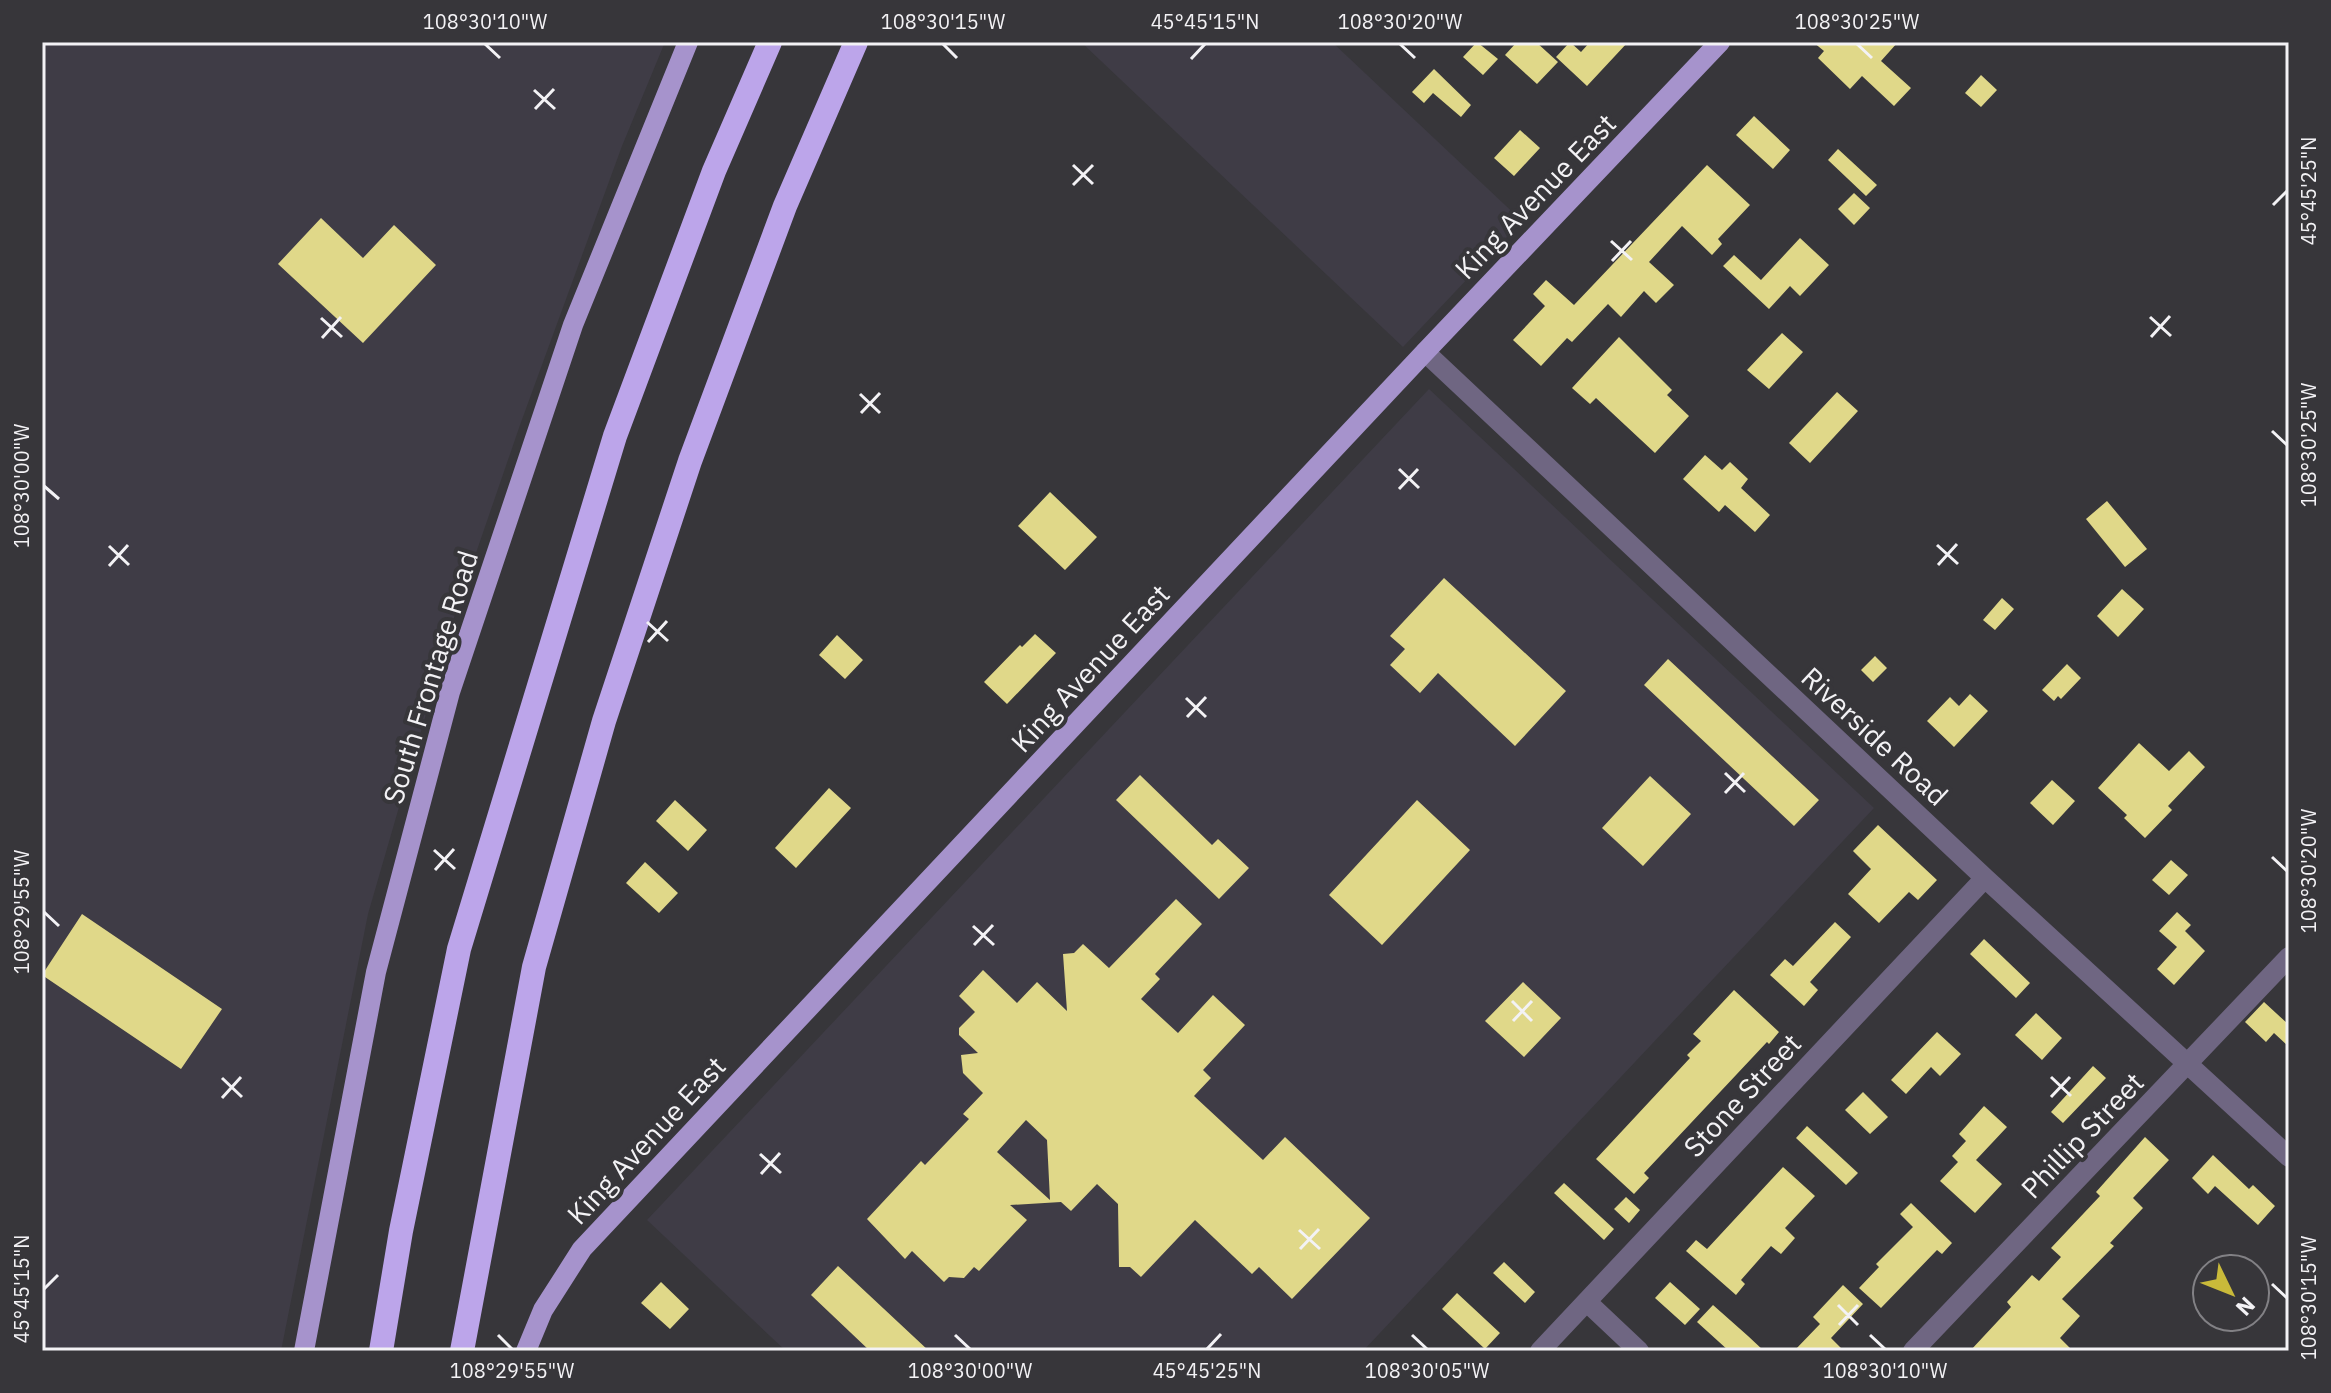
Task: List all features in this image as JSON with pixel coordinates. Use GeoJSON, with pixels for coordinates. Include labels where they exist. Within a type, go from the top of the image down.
{"type":"FeatureCollection","features":[{"type":"Feature","properties":{"kind":"highway"},"geometry":{"type":"LineString","coordinates":[[381,1351],[401,1231],[463,934],[615,436],[714,171],[770,42]]}},
{"type":"Feature","properties":{"kind":"highway"},"geometry":{"type":"LineString","coordinates":[[462,1351],[534,967],[604,721],[690,461],[774,234],[856,42]]}},
{"type":"Feature","properties":{"kind":"main road","name":"South Frontage Road"},"geometry":{"type":"LineString","coordinates":[[304,1351],[376,972],[450,692],[573,325],[688,42]]}},
{"type":"Feature","properties":{"kind":"main road","name":"King Avenue East"},"geometry":{"type":"LineString","coordinates":[[526,1351],[543,1310],[582,1249],[1720,42]]}},
{"type":"Feature","properties":{"kind":"street","name":"Riverside Road"},"geometry":{"type":"LineString","coordinates":[[1425,352],[1985,878],[2289,1157]]}},
{"type":"Feature","properties":{"kind":"street","name":"Stone Street"},"geometry":{"type":"LineString","coordinates":[[1540,1351],[1985,878]]}},
{"type":"Feature","properties":{"kind":"street","name":"Phillip Street"},"geometry":{"type":"LineString","coordinates":[[1913,1351],[2289,957]]}},
{"type":"Feature","properties":{"kind":"street"},"geometry":{"type":"LineString","coordinates":[[1587,1302],[1639,1351]]}},
{"type":"Feature","properties":{"kind":"shaded area"},"geometry":{"type":"Polygon","coordinates":[[[42,42],[665,42],[622,146],[455,614],[368,914],[281,1351],[42,1351],[42,42]]]}},
{"type":"Feature","properties":{"kind":"shaded area"},"geometry":{"type":"Polygon","coordinates":[[[1081,42],[1332,42],[1522,221],[1403,347],[1081,42]]]}},
{"type":"Feature","properties":{"kind":"shaded area"},"geometry":{"type":"Polygon","coordinates":[[[1429,389],[1874,808],[1363,1351],[786,1351],[647,1220],[1429,389]]]}},
{"type":"Feature","properties":{"kind":"building"},"geometry":{"type":"Polygon","coordinates":[[[1477,42],[1498,59],[1483,75],[1463,57],[1477,42]]]}},
{"type":"Feature","properties":{"kind":"building"},"geometry":{"type":"Polygon","coordinates":[[[1517,42],[1536,42],[1558,62],[1537,84],[1505,55],[1517,42]]]}},
{"type":"Feature","properties":{"kind":"building"},"geometry":{"type":"Polygon","coordinates":[[[1570,42],[1581,52],[1590,42],[1628,42],[1587,86],[1556,57],[1570,42]]]}},
{"type":"Feature","properties":{"kind":"building"},"geometry":{"type":"Polygon","coordinates":[[[1813,42],[1898,42],[1881,61],[1911,88],[1894,106],[1862,76],[1850,89],[1818,58],[1824,51],[1813,42]]]}},
{"type":"Feature","properties":{"kind":"building"},"geometry":{"type":"Polygon","coordinates":[[[1434,69],[1471,105],[1461,117],[1433,93],[1424,103],[1412,92],[1434,69]]]}},
{"type":"Feature","properties":{"kind":"building"},"geometry":{"type":"Polygon","coordinates":[[[1981,75],[1997,90],[1981,107],[1965,93],[1981,75]]]}},
{"type":"Feature","properties":{"kind":"building"},"geometry":{"type":"Polygon","coordinates":[[[1754,116],[1790,150],[1773,169],[1736,135],[1754,116]]]}},
{"type":"Feature","properties":{"kind":"building"},"geometry":{"type":"Polygon","coordinates":[[[1520,130],[1540,148],[1514,176],[1494,158],[1520,130]]]}},
{"type":"Feature","properties":{"kind":"building"},"geometry":{"type":"Polygon","coordinates":[[[1838,149],[1877,185],[1866,196],[1828,160],[1838,149]]]}},
{"type":"Feature","properties":{"kind":"building"},"geometry":{"type":"Polygon","coordinates":[[[1707,165],[1750,205],[1718,239],[1722,244],[1712,255],[1682,226],[1649,262],[1674,285],[1656,303],[1644,291],[1621,317],[1608,304],[1572,342],[1567,338],[1541,366],[1513,340],[1545,306],[1533,294],[1546,280],[1574,305],[1707,165]]]}},
{"type":"Feature","properties":{"kind":"building"},"geometry":{"type":"Polygon","coordinates":[[[1854,193],[1870,208],[1854,225],[1838,209],[1854,193]]]}},
{"type":"Feature","properties":{"kind":"building"},"geometry":{"type":"Polygon","coordinates":[[[321,218],[363,258],[394,225],[436,265],[363,343],[278,264],[321,218]]]}},
{"type":"Feature","properties":{"kind":"building"},"geometry":{"type":"Polygon","coordinates":[[[1800,238],[1829,265],[1800,296],[1790,286],[1769,309],[1723,266],[1734,255],[1761,280],[1800,238]]]}},
{"type":"Feature","properties":{"kind":"building"},"geometry":{"type":"Polygon","coordinates":[[[1782,333],[1803,352],[1769,389],[1747,370],[1782,333]]]}},
{"type":"Feature","properties":{"kind":"building"},"geometry":{"type":"Polygon","coordinates":[[[1619,337],[1672,390],[1667,395],[1689,416],[1655,453],[1596,398],[1590,404],[1572,388],[1619,337]]]}},
{"type":"Feature","properties":{"kind":"building"},"geometry":{"type":"Polygon","coordinates":[[[1837,392],[1858,411],[1810,463],[1789,443],[1837,392]]]}},
{"type":"Feature","properties":{"kind":"building"},"geometry":{"type":"Polygon","coordinates":[[[1705,455],[1722,470],[1730,462],[1748,479],[1741,488],[1770,515],[1755,532],[1725,505],[1719,512],[1683,479],[1705,455]]]}},
{"type":"Feature","properties":{"kind":"building"},"geometry":{"type":"Polygon","coordinates":[[[1050,492],[1097,537],[1065,570],[1018,526],[1050,492]]]}},
{"type":"Feature","properties":{"kind":"building"},"geometry":{"type":"Polygon","coordinates":[[[2107,501],[2147,549],[2125,567],[2086,519],[2107,501]]]}},
{"type":"Feature","properties":{"kind":"building"},"geometry":{"type":"Polygon","coordinates":[[[1444,578],[1566,691],[1515,746],[1438,673],[1420,693],[1390,665],[1405,649],[1390,636],[1444,578]]]}},
{"type":"Feature","properties":{"kind":"building"},"geometry":{"type":"Polygon","coordinates":[[[2122,589],[2144,609],[2118,637],[2097,616],[2122,589]]]}},
{"type":"Feature","properties":{"kind":"building"},"geometry":{"type":"Polygon","coordinates":[[[2002,598],[2014,609],[1995,630],[1983,620],[2002,598]]]}},
{"type":"Feature","properties":{"kind":"building"},"geometry":{"type":"Polygon","coordinates":[[[1035,634],[1056,653],[1007,704],[984,682],[1035,634]]]}},
{"type":"Feature","properties":{"kind":"building"},"geometry":{"type":"Polygon","coordinates":[[[837,635],[863,660],[845,679],[819,655],[837,635]]]}},
{"type":"Feature","properties":{"kind":"building"},"geometry":{"type":"Polygon","coordinates":[[[1875,656],[1887,668],[1873,682],[1861,670],[1875,656]]]}},
{"type":"Feature","properties":{"kind":"building"},"geometry":{"type":"Polygon","coordinates":[[[1668,659],[1819,800],[1794,826],[1644,685],[1668,659]]]}},
{"type":"Feature","properties":{"kind":"building"},"geometry":{"type":"Polygon","coordinates":[[[2067,664],[2081,678],[2061,699],[2058,696],[2054,701],[2042,690],[2067,664]]]}},
{"type":"Feature","properties":{"kind":"building"},"geometry":{"type":"Polygon","coordinates":[[[1970,694],[1988,711],[1954,747],[1927,721],[1950,697],[1959,706],[1970,694]]]}},
{"type":"Feature","properties":{"kind":"building"},"geometry":{"type":"Polygon","coordinates":[[[2139,743],[2169,771],[2189,751],[2205,767],[2168,806],[2172,810],[2145,838],[2124,818],[2127,815],[2098,788],[2139,743]]]}},
{"type":"Feature","properties":{"kind":"building"},"geometry":{"type":"Polygon","coordinates":[[[1140,775],[1212,845],[1218,839],[1249,868],[1219,899],[1116,800],[1140,775]]]}},
{"type":"Feature","properties":{"kind":"building"},"geometry":{"type":"Polygon","coordinates":[[[1650,776],[1691,814],[1643,866],[1602,828],[1650,776]]]}},
{"type":"Feature","properties":{"kind":"building"},"geometry":{"type":"Polygon","coordinates":[[[2052,780],[2075,801],[2053,825],[2030,803],[2052,780]]]}},
{"type":"Feature","properties":{"kind":"building"},"geometry":{"type":"Polygon","coordinates":[[[829,788],[851,808],[796,868],[775,848],[829,788]]]}},
{"type":"Feature","properties":{"kind":"building"},"geometry":{"type":"Polygon","coordinates":[[[675,800],[707,830],[688,851],[656,821],[675,800]]]}},
{"type":"Feature","properties":{"kind":"building"},"geometry":{"type":"Polygon","coordinates":[[[1417,800],[1470,850],[1382,945],[1329,895],[1417,800]]]}},
{"type":"Feature","properties":{"kind":"building"},"geometry":{"type":"Polygon","coordinates":[[[1878,825],[1937,880],[1918,900],[1909,892],[1879,923],[1848,894],[1871,869],[1853,851],[1878,825]]]}},
{"type":"Feature","properties":{"kind":"building"},"geometry":{"type":"Polygon","coordinates":[[[2171,860],[2188,875],[2169,895],[2152,880],[2171,860]]]}},
{"type":"Feature","properties":{"kind":"building"},"geometry":{"type":"Polygon","coordinates":[[[645,862],[678,893],[659,913],[626,883],[645,862]]]}},
{"type":"Feature","properties":{"kind":"building"},"geometry":{"type":"Polygon","coordinates":[[[1176,899],[1202,924],[1155,974],[1160,979],[1141,999],[1178,1033],[1213,995],[1245,1025],[1203,1070],[1211,1078],[1194,1096],[1263,1160],[1285,1137],[1370,1218],[1292,1299],[1259,1267],[1252,1274],[1195,1220],[1141,1277],[1130,1267],[1119,1267],[1118,1204],[1097,1184],[1071,1211],[1061,1202],[1010,1205],[1027,1220],[979,1271],[974,1267],[964,1278],[949,1277],[944,1282],[912,1251],[905,1259],[867,1219],[921,1161],[925,1165],[969,1119],[963,1114],[983,1093],[963,1073],[961,1055],[978,1053],[959,1035],[959,1028],[975,1012],[959,996],[983,970],[1017,1003],[1037,982],[1067,1011],[1063,954],[1074,953],[1083,944],[1109,968],[1176,899]],[[1026,1120],[997,1152],[1050,1200],[1047,1140],[1026,1120]]]}},
{"type":"Feature","properties":{"kind":"building"},"geometry":{"type":"Polygon","coordinates":[[[2177,912],[2191,925],[2185,931],[2205,951],[2174,985],[2157,969],[2177,947],[2159,931],[2177,912]]]}},
{"type":"Feature","properties":{"kind":"building"},"geometry":{"type":"Polygon","coordinates":[[[82,914],[222,1009],[181,1069],[42,975],[82,914]]]}},
{"type":"Feature","properties":{"kind":"building"},"geometry":{"type":"Polygon","coordinates":[[[1835,922],[1851,937],[1810,982],[1818,990],[1804,1006],[1770,975],[1785,959],[1793,966],[1835,922]]]}},
{"type":"Feature","properties":{"kind":"building"},"geometry":{"type":"Polygon","coordinates":[[[1984,939],[2030,983],[2016,998],[1970,954],[1984,939]]]}},
{"type":"Feature","properties":{"kind":"building"},"geometry":{"type":"Polygon","coordinates":[[[1523,982],[1561,1018],[1524,1057],[1485,1021],[1523,982]]]}},
{"type":"Feature","properties":{"kind":"building"},"geometry":{"type":"Polygon","coordinates":[[[1734,990],[1779,1032],[1644,1173],[1649,1178],[1634,1194],[1596,1159],[1690,1058],[1687,1055],[1701,1041],[1693,1034],[1734,990]]]}},
{"type":"Feature","properties":{"kind":"building"},"geometry":{"type":"Polygon","coordinates":[[[2264,1002],[2289,1025],[2289,1047],[2274,1033],[2266,1042],[2245,1022],[2264,1002]]]}},
{"type":"Feature","properties":{"kind":"building"},"geometry":{"type":"Polygon","coordinates":[[[2036,1013],[2062,1038],[2042,1060],[2015,1035],[2036,1013]]]}},
{"type":"Feature","properties":{"kind":"building"},"geometry":{"type":"Polygon","coordinates":[[[1937,1032],[1961,1054],[1940,1076],[1931,1067],[1906,1094],[1891,1080],[1937,1032]]]}},
{"type":"Feature","properties":{"kind":"building"},"geometry":{"type":"Polygon","coordinates":[[[2093,1066],[2106,1078],[2063,1123],[2051,1112],[2093,1066]]]}},
{"type":"Feature","properties":{"kind":"building"},"geometry":{"type":"Polygon","coordinates":[[[1863,1092],[1888,1117],[1870,1134],[1845,1110],[1863,1092]]]}},
{"type":"Feature","properties":{"kind":"building"},"geometry":{"type":"Polygon","coordinates":[[[1984,1106],[2007,1127],[1976,1160],[2002,1184],[1975,1213],[1940,1181],[1958,1162],[1952,1156],[1966,1141],[1959,1134],[1984,1106]]]}},
{"type":"Feature","properties":{"kind":"building"},"geometry":{"type":"Polygon","coordinates":[[[1807,1126],[1858,1173],[1846,1185],[1796,1138],[1807,1126]]]}},
{"type":"Feature","properties":{"kind":"building"},"geometry":{"type":"Polygon","coordinates":[[[2145,1137],[2169,1160],[2133,1198],[2143,1208],[2110,1243],[2114,1246],[2062,1299],[2080,1316],[2060,1338],[2073,1351],[1970,1351],[2011,1307],[2007,1302],[2032,1275],[2039,1281],[2061,1257],[2051,1248],[2100,1196],[2096,1192],[2145,1137]]]}},
{"type":"Feature","properties":{"kind":"building"},"geometry":{"type":"Polygon","coordinates":[[[2213,1155],[2249,1189],[2253,1185],[2275,1206],[2258,1225],[2215,1186],[2208,1194],[2192,1178],[2213,1155]]]}},
{"type":"Feature","properties":{"kind":"building"},"geometry":{"type":"Polygon","coordinates":[[[1783,1167],[1815,1196],[1785,1228],[1795,1238],[1781,1254],[1771,1246],[1741,1280],[1745,1284],[1736,1295],[1686,1251],[1696,1240],[1707,1249],[1783,1167]]]}},
{"type":"Feature","properties":{"kind":"building"},"geometry":{"type":"Polygon","coordinates":[[[1564,1183],[1614,1229],[1604,1240],[1554,1193],[1564,1183]]]}},
{"type":"Feature","properties":{"kind":"building"},"geometry":{"type":"Polygon","coordinates":[[[1626,1197],[1640,1210],[1629,1223],[1614,1209],[1626,1197]]]}},
{"type":"Feature","properties":{"kind":"building"},"geometry":{"type":"Polygon","coordinates":[[[1911,1203],[1952,1243],[1942,1254],[1937,1250],[1881,1308],[1859,1288],[1879,1267],[1876,1264],[1913,1227],[1900,1214],[1911,1203]]]}},
{"type":"Feature","properties":{"kind":"building"},"geometry":{"type":"Polygon","coordinates":[[[1504,1262],[1535,1292],[1525,1303],[1493,1273],[1504,1262]]]}},
{"type":"Feature","properties":{"kind":"building"},"geometry":{"type":"Polygon","coordinates":[[[838,1266],[929,1351],[870,1351],[811,1295],[838,1266]]]}},
{"type":"Feature","properties":{"kind":"building"},"geometry":{"type":"Polygon","coordinates":[[[661,1282],[689,1309],[670,1329],[641,1303],[661,1282]]]}},
{"type":"Feature","properties":{"kind":"building"},"geometry":{"type":"Polygon","coordinates":[[[1670,1282],[1700,1309],[1685,1325],[1655,1298],[1670,1282]]]}},
{"type":"Feature","properties":{"kind":"building"},"geometry":{"type":"Polygon","coordinates":[[[1843,1285],[1863,1304],[1831,1338],[1844,1351],[1794,1351],[1820,1324],[1813,1317],[1843,1285]]]}},
{"type":"Feature","properties":{"kind":"building"},"geometry":{"type":"Polygon","coordinates":[[[1457,1293],[1500,1333],[1485,1349],[1442,1309],[1457,1293]]]}},
{"type":"Feature","properties":{"kind":"building"},"geometry":{"type":"Polygon","coordinates":[[[1713,1305],[1764,1351],[1729,1351],[1697,1322],[1713,1305]]]}}]}
